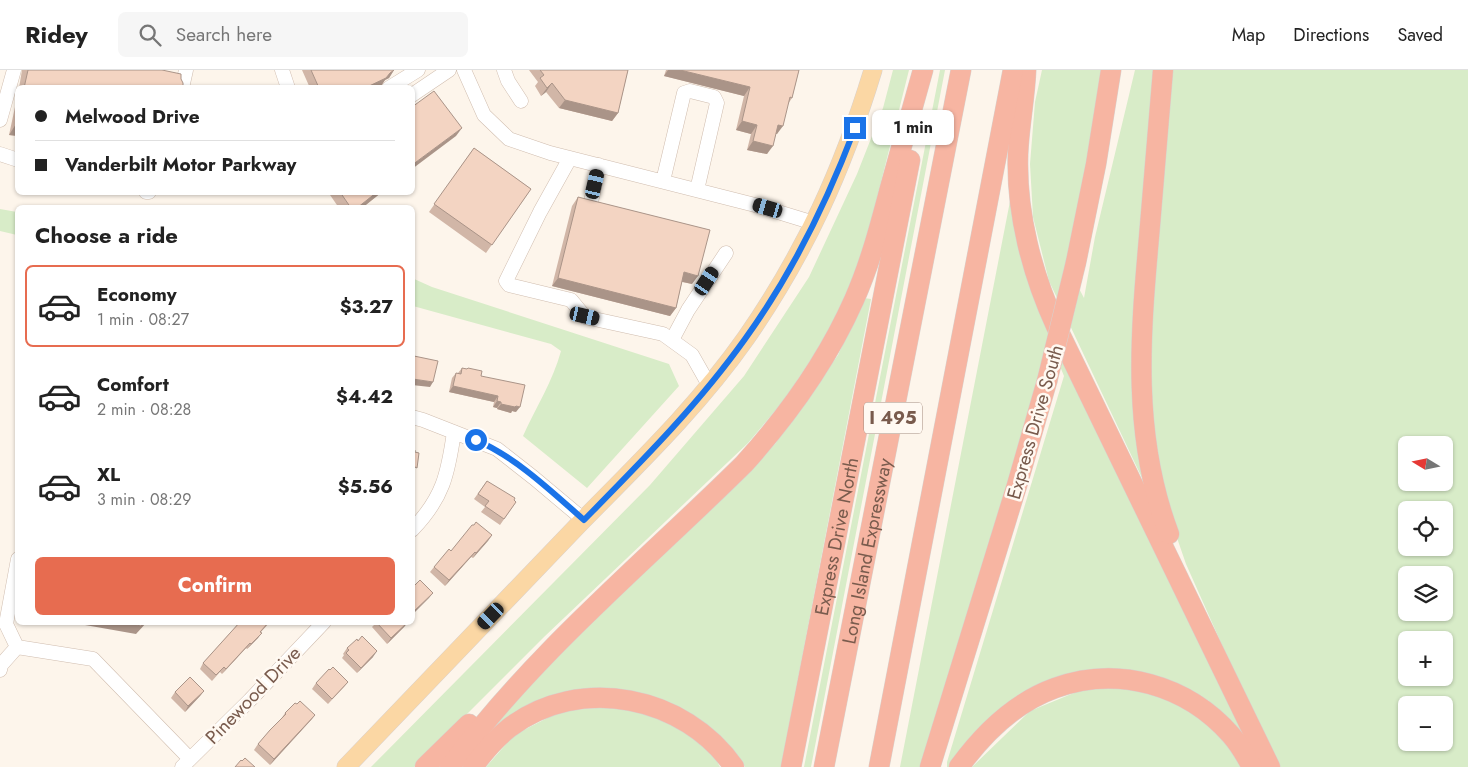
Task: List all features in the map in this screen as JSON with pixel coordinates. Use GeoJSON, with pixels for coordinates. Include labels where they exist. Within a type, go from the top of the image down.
{"type":"FeatureCollection","features":[{"type":"Feature","properties":{"kind":"highway"},"geometry":{"type":"LineString","coordinates":[[425,767],[472,721],[537,663],[744,464],[776,428],[813,375],[845,319],[864,275],[880,226],[923,70]]}},
{"type":"Feature","properties":{"kind":"highway","name":"Express Drive North"},"geometry":{"type":"LineString","coordinates":[[791,767],[928,70]]}},
{"type":"Feature","properties":{"kind":"highway","name":"Long Island Expressway"},"geometry":{"type":"LineString","coordinates":[[824,767],[961,70]]}},
{"type":"Feature","properties":{"kind":"highway","name":"I 495"},"geometry":{"type":"LineString","coordinates":[[879,767],[1013,70]]}},
{"type":"Feature","properties":{"kind":"highway"},"geometry":{"type":"LineString","coordinates":[[1026,70],[1018,174],[1025,233],[1048,309],[1270,767]]}},
{"type":"Feature","properties":{"kind":"highway","name":"Express Drive South"},"geometry":{"type":"LineString","coordinates":[[930,767],[1047,381],[1076,262],[1096,164],[1111,70]]}},
{"type":"Feature","properties":{"kind":"highway"},"geometry":{"type":"LineString","coordinates":[[1096,164],[1122,70]]}},
{"type":"Feature","properties":{"kind":"highway"},"geometry":{"type":"LineString","coordinates":[[1163,70],[1142,311],[1141,392],[1146,443],[1161,509],[1200,621]]}},
{"type":"Feature","properties":{"kind":"highway"},"geometry":{"type":"LineString","coordinates":[[450,767],[491,714],[537,663]]}},
{"type":"Feature","properties":{"kind":"highway"},"geometry":{"type":"LineString","coordinates":[[959,767],[1002,719],[1028,701],[1054,688],[1072,682],[1108,678],[1125,678],[1157,685],[1189,699],[1211,715],[1232,736],[1252,767]]}},
{"type":"Feature","properties":{"kind":"highway"},"geometry":{"type":"LineString","coordinates":[[473,767],[496,740],[509,728],[526,718],[555,705],[597,698],[639,702],[666,710],[681,718],[708,738],[734,767]]}},
{"type":"Feature","properties":{"kind":"main road"},"geometry":{"type":"LineString","coordinates":[[346,767],[656,445],[709,385],[745,339],[794,262],[814,224],[847,149],[873,70]]}},
{"type":"Feature","properties":{"kind":"street"},"geometry":{"type":"LineString","coordinates":[[0,120],[14,70]]}},
{"type":"Feature","properties":{"kind":"street"},"geometry":{"type":"LineString","coordinates":[[183,85],[186,70]]}},
{"type":"Feature","properties":{"kind":"street"},"geometry":{"type":"LineString","coordinates":[[282,70],[287,85]]}},
{"type":"Feature","properties":{"kind":"street"},"geometry":{"type":"LineString","coordinates":[[394,85],[418,70]]}},
{"type":"Feature","properties":{"kind":"street"},"geometry":{"type":"LineString","coordinates":[[415,93],[449,70]]}},
{"type":"Feature","properties":{"kind":"street"},"geometry":{"type":"LineString","coordinates":[[464,70],[484,115],[508,139],[570,158],[793,216],[814,224]]}},
{"type":"Feature","properties":{"kind":"street"},"geometry":{"type":"LineString","coordinates":[[504,70],[508,81],[521,101]]}},
{"type":"Feature","properties":{"kind":"street"},"geometry":{"type":"LineString","coordinates":[[663,181],[684,93],[690,91],[714,97],[717,103],[697,190]]}},
{"type":"Feature","properties":{"kind":"street"},"geometry":{"type":"LineString","coordinates":[[0,154],[15,159]]}},
{"type":"Feature","properties":{"kind":"street"},"geometry":{"type":"LineString","coordinates":[[570,158],[540,212],[506,281],[509,284],[571,300],[585,316],[663,334],[692,355],[709,385]]}},
{"type":"Feature","properties":{"kind":"street"},"geometry":{"type":"LineString","coordinates":[[591,202],[599,165]]}},
{"type":"Feature","properties":{"kind":"street"},"geometry":{"type":"LineString","coordinates":[[672,340],[688,310],[726,253]]}},
{"type":"Feature","properties":{"kind":"street"},"geometry":{"type":"LineString","coordinates":[[415,419],[496,449],[584,520]]}},
{"type":"Feature","properties":{"kind":"street"},"geometry":{"type":"LineString","coordinates":[[415,527],[422,520],[440,492],[449,466],[454,432]]}},
{"type":"Feature","properties":{"kind":"street"},"geometry":{"type":"LineString","coordinates":[[15,575],[6,624],[16,647]]}},
{"type":"Feature","properties":{"kind":"street","name":"Pinewood Drive"},"geometry":{"type":"LineString","coordinates":[[186,763],[321,625]]}},
{"type":"Feature","properties":{"kind":"street"},"geometry":{"type":"LineString","coordinates":[[0,670],[1,665],[16,647]]}},
{"type":"Feature","properties":{"kind":"street"},"geometry":{"type":"LineString","coordinates":[[16,647],[93,659],[186,763]]}},
{"type":"Feature","properties":{"kind":"green space"},"geometry":{"type":"Polygon","coordinates":[[[893,70],[909,70],[862,258],[827,335],[785,399],[748,443],[544,637],[414,767],[371,767],[650,485],[744,376],[809,277],[857,174],[883,108],[893,70]]]}},
{"type":"Feature","properties":{"kind":"green space"},"geometry":{"type":"Polygon","coordinates":[[[940,70],[945,70],[811,767],[804,767],[940,70]]]}},
{"type":"Feature","properties":{"kind":"green space"},"geometry":{"type":"Polygon","coordinates":[[[1042,70],[1105,70],[1067,266],[1084,298],[1095,237],[1135,70],[1161,70],[1139,318],[1151,476],[1142,478],[1049,281],[1033,217],[1030,164],[1035,102],[1042,70]]]}},
{"type":"Feature","properties":{"kind":"green space"},"geometry":{"type":"Polygon","coordinates":[[[1172,70],[1468,70],[1468,767],[1278,767],[1186,564],[1167,509],[1151,406],[1151,316],[1172,70]]]}},
{"type":"Feature","properties":{"kind":"green space"},"geometry":{"type":"Polygon","coordinates":[[[1012,191],[1017,233],[1245,738],[1209,701],[1161,677],[1048,683],[950,767],[947,767],[1064,376],[1050,342],[921,767],[900,767],[1012,191]]]}},
{"type":"Feature","properties":{"kind":"green space"},"geometry":{"type":"Polygon","coordinates":[[[0,209],[15,212],[15,235],[0,231],[0,209]]]}},
{"type":"Feature","properties":{"kind":"green space"},"geometry":{"type":"Polygon","coordinates":[[[415,279],[432,287],[669,364],[679,386],[587,488],[523,436],[558,362],[561,351],[551,344],[415,307],[415,279]]]}},
{"type":"Feature","properties":{"kind":"green space"},"geometry":{"type":"Polygon","coordinates":[[[864,298],[871,299],[781,767],[745,767],[741,760],[709,726],[664,700],[620,690],[577,691],[466,767],[462,767],[530,681],[775,444],[838,355],[864,298]]]}},
{"type":"Feature","properties":{"kind":"green space"},"geometry":{"type":"Polygon","coordinates":[[[1124,687],[1175,700],[1215,729],[1243,767],[972,767],[1030,711],[1086,688],[1124,687]]]}},
{"type":"Feature","properties":{"kind":"green space"},"geometry":{"type":"Polygon","coordinates":[[[619,706],[676,722],[715,757],[720,767],[486,767],[514,735],[561,711],[619,706]]]}},
{"type":"Feature","properties":{"kind":"building"},"geometry":{"type":"Polygon","coordinates":[[[28,70],[162,70],[181,74],[183,83],[183,85],[25,85],[28,70]]]}},
{"type":"Feature","properties":{"kind":"building"},"geometry":{"type":"Polygon","coordinates":[[[311,70],[394,70],[386,78],[371,85],[318,85],[311,70]]]}},
{"type":"Feature","properties":{"kind":"building"},"geometry":{"type":"Polygon","coordinates":[[[540,70],[628,70],[618,113],[565,100],[552,83],[547,88],[540,78],[544,75],[540,70]]]}},
{"type":"Feature","properties":{"kind":"building"},"geometry":{"type":"Polygon","coordinates":[[[680,70],[799,70],[783,126],[778,125],[773,146],[753,141],[757,125],[742,121],[750,87],[680,70]]]}},
{"type":"Feature","properties":{"kind":"building"},"geometry":{"type":"Polygon","coordinates":[[[434,91],[462,128],[415,163],[415,105],[434,91]]]}},
{"type":"Feature","properties":{"kind":"building"},"geometry":{"type":"Polygon","coordinates":[[[474,148],[531,189],[492,245],[434,204],[474,148]]]}},
{"type":"Feature","properties":{"kind":"building"},"geometry":{"type":"Polygon","coordinates":[[[342,195],[373,195],[361,205],[349,205],[342,195]]]}},
{"type":"Feature","properties":{"kind":"building"},"geometry":{"type":"Polygon","coordinates":[[[578,197],[710,230],[698,276],[684,272],[676,308],[558,278],[578,197]]]}},
{"type":"Feature","properties":{"kind":"building"},"geometry":{"type":"Polygon","coordinates":[[[415,356],[438,361],[433,382],[415,379],[415,356]]]}},
{"type":"Feature","properties":{"kind":"building"},"geometry":{"type":"Polygon","coordinates":[[[462,368],[482,371],[481,376],[525,385],[520,407],[501,404],[501,402],[497,401],[498,396],[453,386],[456,373],[461,374],[462,368]]]}},
{"type":"Feature","properties":{"kind":"building"},"geometry":{"type":"Polygon","coordinates":[[[415,452],[419,453],[417,468],[415,467],[415,452]]]}},
{"type":"Feature","properties":{"kind":"building"},"geometry":{"type":"Polygon","coordinates":[[[487,481],[515,498],[516,502],[504,519],[485,506],[489,501],[478,494],[487,481]]]}},
{"type":"Feature","properties":{"kind":"building"},"geometry":{"type":"Polygon","coordinates":[[[476,522],[492,535],[449,580],[434,567],[449,549],[451,551],[476,522]]]}},
{"type":"Feature","properties":{"kind":"building"},"geometry":{"type":"Polygon","coordinates":[[[420,580],[433,593],[415,610],[415,585],[420,580]]]}},
{"type":"Feature","properties":{"kind":"building"},"geometry":{"type":"Polygon","coordinates":[[[237,625],[266,625],[260,632],[262,633],[226,669],[224,667],[216,675],[203,663],[237,625]]]}},
{"type":"Feature","properties":{"kind":"building"},"geometry":{"type":"Polygon","coordinates":[[[379,625],[405,625],[391,638],[379,625]]]}},
{"type":"Feature","properties":{"kind":"building"},"geometry":{"type":"Polygon","coordinates":[[[362,636],[377,651],[361,668],[346,653],[349,650],[347,648],[362,636]]]}},
{"type":"Feature","properties":{"kind":"building"},"geometry":{"type":"Polygon","coordinates":[[[333,667],[348,682],[332,699],[316,683],[333,667]]]}},
{"type":"Feature","properties":{"kind":"building"},"geometry":{"type":"Polygon","coordinates":[[[190,677],[204,691],[188,706],[175,692],[190,677]]]}},
{"type":"Feature","properties":{"kind":"building"},"geometry":{"type":"Polygon","coordinates":[[[300,701],[315,715],[274,759],[258,744],[285,713],[295,703],[297,704],[300,701]]]}},
{"type":"Feature","properties":{"kind":"building"},"geometry":{"type":"Polygon","coordinates":[[[245,758],[255,767],[235,767],[241,760],[245,758]]]}},
{"type":"Feature","properties":{"kind":"route"},"geometry":{"type":"LineString","coordinates":[[476,440],[496,449],[584,520],[695,402],[745,339],[794,262],[814,224],[829,194],[855,128]]}}]}
